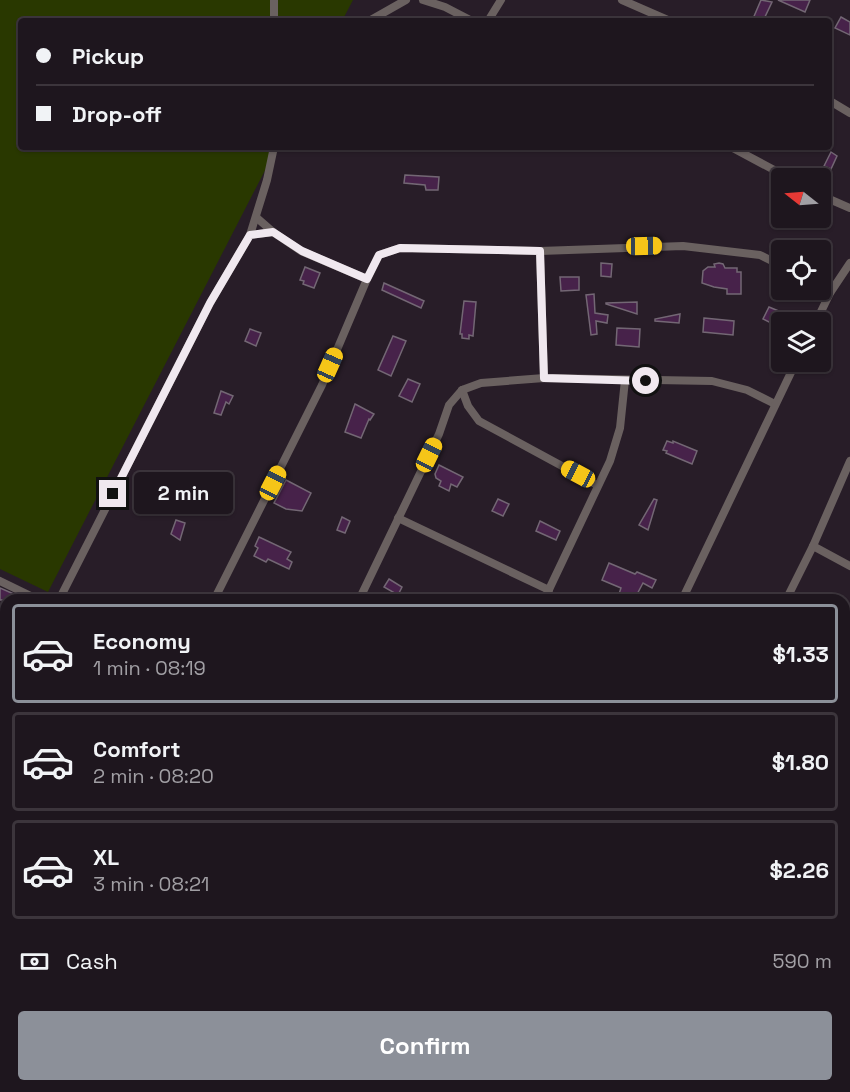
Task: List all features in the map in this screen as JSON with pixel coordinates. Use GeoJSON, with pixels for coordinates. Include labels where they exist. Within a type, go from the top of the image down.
{"type":"FeatureCollection","features":[{"type":"Feature","properties":{"kind":"street"},"geometry":{"type":"LineString","coordinates":[[274,0],[274,18]]}},
{"type":"Feature","properties":{"kind":"street"},"geometry":{"type":"LineString","coordinates":[[374,18],[406,0]]}},
{"type":"Feature","properties":{"kind":"street"},"geometry":{"type":"LineString","coordinates":[[423,0],[445,7],[466,18]]}},
{"type":"Feature","properties":{"kind":"street"},"geometry":{"type":"LineString","coordinates":[[490,18],[501,0]]}},
{"type":"Feature","properties":{"kind":"street"},"geometry":{"type":"LineString","coordinates":[[622,0],[641,3],[665,18]]}},
{"type":"Feature","properties":{"kind":"street"},"geometry":{"type":"LineString","coordinates":[[832,102],[850,113]]}},
{"type":"Feature","properties":{"kind":"street"},"geometry":{"type":"LineString","coordinates":[[62,594],[210,303],[250,235],[273,150]]}},
{"type":"Feature","properties":{"kind":"street"},"geometry":{"type":"LineString","coordinates":[[737,150],[771,168]]}},
{"type":"Feature","properties":{"kind":"street"},"geometry":{"type":"LineString","coordinates":[[831,200],[850,208]]}},
{"type":"Feature","properties":{"kind":"street"},"geometry":{"type":"LineString","coordinates":[[256,218],[302,251],[367,279]]}},
{"type":"Feature","properties":{"kind":"street"},"geometry":{"type":"LineString","coordinates":[[250,235],[273,232]]}},
{"type":"Feature","properties":{"kind":"street"},"geometry":{"type":"LineString","coordinates":[[217,594],[322,385],[379,255],[400,248],[540,251],[683,246],[760,255],[771,260]]}},
{"type":"Feature","properties":{"kind":"street"},"geometry":{"type":"LineString","coordinates":[[540,251],[544,378]]}},
{"type":"Feature","properties":{"kind":"street"},"geometry":{"type":"LineString","coordinates":[[831,292],[850,263]]}},
{"type":"Feature","properties":{"kind":"street"},"geometry":{"type":"LineString","coordinates":[[685,594],[791,372]]}},
{"type":"Feature","properties":{"kind":"street"},"geometry":{"type":"LineString","coordinates":[[361,594],[439,434],[449,405],[462,390],[481,383],[544,378],[712,381],[747,390],[775,404]]}},
{"type":"Feature","properties":{"kind":"street"},"geometry":{"type":"LineString","coordinates":[[547,594],[610,461],[620,428],[625,380]]}},
{"type":"Feature","properties":{"kind":"street"},"geometry":{"type":"LineString","coordinates":[[462,390],[468,406],[479,421],[597,485]]}},
{"type":"Feature","properties":{"kind":"street"},"geometry":{"type":"LineString","coordinates":[[789,594],[813,546],[850,461]]}},
{"type":"Feature","properties":{"kind":"street"},"geometry":{"type":"LineString","coordinates":[[398,518],[549,590]]}},
{"type":"Feature","properties":{"kind":"street"},"geometry":{"type":"LineString","coordinates":[[813,546],[850,566]]}},
{"type":"Feature","properties":{"kind":"street"},"geometry":{"type":"LineString","coordinates":[[0,581],[27,594]]}},
{"type":"Feature","properties":{"kind":"green space"},"geometry":{"type":"Polygon","coordinates":[[[0,0],[353,0],[344,18],[18,18],[18,150],[275,150],[48,592],[0,569],[0,0]]]}},
{"type":"Feature","properties":{"kind":"building"},"geometry":{"type":"Polygon","coordinates":[[[761,0],[772,2],[764,18],[753,18],[761,0]]]}},
{"type":"Feature","properties":{"kind":"building"},"geometry":{"type":"Polygon","coordinates":[[[778,0],[810,0],[805,12],[778,0]]]}},
{"type":"Feature","properties":{"kind":"building"},"geometry":{"type":"Polygon","coordinates":[[[841,17],[850,22],[850,35],[835,28],[841,17]]]}},
{"type":"Feature","properties":{"kind":"building"},"geometry":{"type":"Polygon","coordinates":[[[831,152],[837,156],[831,169],[824,166],[831,152]]]}},
{"type":"Feature","properties":{"kind":"building"},"geometry":{"type":"Polygon","coordinates":[[[405,175],[439,177],[438,190],[426,190],[425,185],[404,183],[405,175]]]}},
{"type":"Feature","properties":{"kind":"building"},"geometry":{"type":"Polygon","coordinates":[[[601,263],[612,264],[611,277],[601,276],[601,263]]]}},
{"type":"Feature","properties":{"kind":"building"},"geometry":{"type":"Polygon","coordinates":[[[719,263],[725,268],[737,268],[737,272],[741,272],[741,294],[727,294],[727,289],[702,283],[703,271],[719,263]]]}},
{"type":"Feature","properties":{"kind":"building"},"geometry":{"type":"Polygon","coordinates":[[[305,267],[320,273],[314,288],[303,284],[304,281],[300,280],[305,267]]]}},
{"type":"Feature","properties":{"kind":"building"},"geometry":{"type":"Polygon","coordinates":[[[560,277],[579,277],[579,290],[561,291],[560,277]]]}},
{"type":"Feature","properties":{"kind":"building"},"geometry":{"type":"Polygon","coordinates":[[[384,283],[424,301],[421,308],[382,290],[384,283]]]}},
{"type":"Feature","properties":{"kind":"building"},"geometry":{"type":"Polygon","coordinates":[[[594,294],[595,313],[608,315],[607,323],[596,321],[597,334],[591,335],[586,295],[594,294]]]}},
{"type":"Feature","properties":{"kind":"building"},"geometry":{"type":"Polygon","coordinates":[[[464,301],[476,302],[473,336],[469,335],[469,339],[462,338],[460,334],[464,301]]]}},
{"type":"Feature","properties":{"kind":"building"},"geometry":{"type":"Polygon","coordinates":[[[637,302],[637,314],[606,304],[606,303],[637,302]]]}},
{"type":"Feature","properties":{"kind":"building"},"geometry":{"type":"Polygon","coordinates":[[[769,307],[781,312],[771,312],[771,323],[763,319],[769,307]]]}},
{"type":"Feature","properties":{"kind":"building"},"geometry":{"type":"Polygon","coordinates":[[[680,314],[679,323],[655,321],[655,319],[680,314]]]}},
{"type":"Feature","properties":{"kind":"building"},"geometry":{"type":"Polygon","coordinates":[[[704,318],[734,321],[733,335],[703,332],[704,318]]]}},
{"type":"Feature","properties":{"kind":"building"},"geometry":{"type":"Polygon","coordinates":[[[617,328],[640,329],[639,347],[616,345],[617,328]]]}},
{"type":"Feature","properties":{"kind":"building"},"geometry":{"type":"Polygon","coordinates":[[[250,329],[261,333],[256,346],[245,341],[250,329]]]}},
{"type":"Feature","properties":{"kind":"building"},"geometry":{"type":"Polygon","coordinates":[[[393,336],[406,341],[391,376],[378,370],[393,336]]]}},
{"type":"Feature","properties":{"kind":"building"},"geometry":{"type":"Polygon","coordinates":[[[408,379],[420,384],[412,402],[399,396],[408,379]]]}},
{"type":"Feature","properties":{"kind":"building"},"geometry":{"type":"Polygon","coordinates":[[[221,391],[233,396],[229,404],[226,402],[221,415],[214,413],[221,391]]]}},
{"type":"Feature","properties":{"kind":"building"},"geometry":{"type":"Polygon","coordinates":[[[355,404],[374,414],[369,419],[361,438],[345,432],[355,404]]]}},
{"type":"Feature","properties":{"kind":"building"},"geometry":{"type":"Polygon","coordinates":[[[667,441],[673,443],[673,441],[697,451],[692,464],[666,453],[667,451],[663,450],[667,441]]]}},
{"type":"Feature","properties":{"kind":"building"},"geometry":{"type":"Polygon","coordinates":[[[439,465],[463,477],[457,487],[451,484],[449,491],[439,486],[441,481],[436,478],[435,474],[439,465]]]}},
{"type":"Feature","properties":{"kind":"building"},"geometry":{"type":"Polygon","coordinates":[[[286,480],[311,493],[302,511],[286,509],[274,503],[286,480]]]}},
{"type":"Feature","properties":{"kind":"building"},"geometry":{"type":"Polygon","coordinates":[[[498,499],[509,504],[503,516],[492,511],[498,499]]]}},
{"type":"Feature","properties":{"kind":"building"},"geometry":{"type":"Polygon","coordinates":[[[654,499],[657,500],[648,530],[639,525],[654,499]]]}},
{"type":"Feature","properties":{"kind":"building"},"geometry":{"type":"Polygon","coordinates":[[[342,517],[350,521],[345,533],[337,530],[342,517]]]}},
{"type":"Feature","properties":{"kind":"building"},"geometry":{"type":"Polygon","coordinates":[[[176,520],[185,523],[180,540],[171,534],[176,520]]]}},
{"type":"Feature","properties":{"kind":"building"},"geometry":{"type":"Polygon","coordinates":[[[540,521],[560,531],[556,540],[536,531],[540,521]]]}},
{"type":"Feature","properties":{"kind":"building"},"geometry":{"type":"Polygon","coordinates":[[[259,537],[291,552],[287,559],[292,562],[289,569],[268,559],[266,562],[254,556],[258,548],[255,546],[259,537]]]}},
{"type":"Feature","properties":{"kind":"building"},"geometry":{"type":"Polygon","coordinates":[[[609,563],[656,580],[652,588],[643,583],[637,594],[619,594],[621,588],[602,580],[609,563]]]}},
{"type":"Feature","properties":{"kind":"building"},"geometry":{"type":"Polygon","coordinates":[[[389,579],[402,587],[396,594],[384,587],[389,579]]]}},
{"type":"Feature","properties":{"kind":"building"},"geometry":{"type":"Polygon","coordinates":[[[0,588],[14,594],[0,594],[0,588]]]}},
{"type":"Feature","properties":{"kind":"route"},"geometry":{"type":"LineString","coordinates":[[113,494],[210,303],[250,235],[273,232],[302,251],[367,279],[379,255],[400,248],[540,251],[544,378],[646,381]]}}]}
